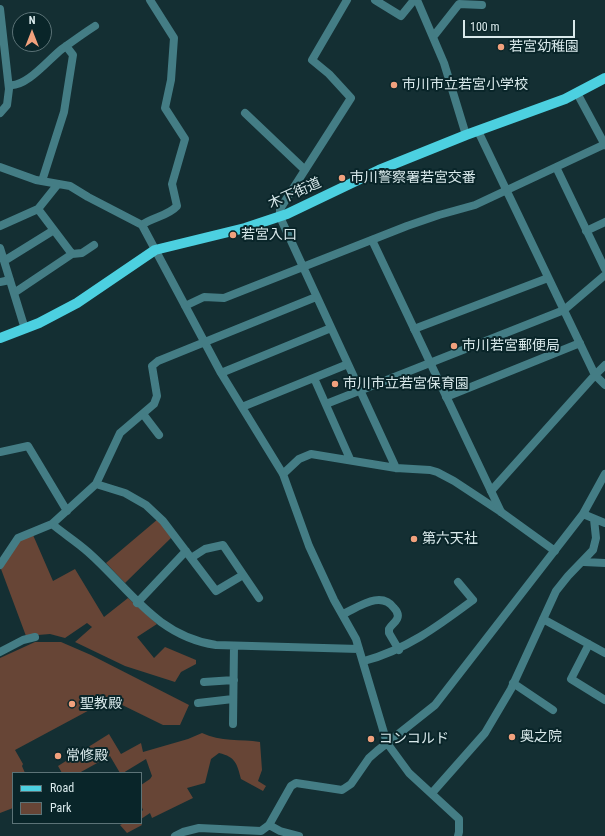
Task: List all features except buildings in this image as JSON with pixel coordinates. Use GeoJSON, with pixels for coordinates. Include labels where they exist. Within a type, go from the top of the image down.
{"type":"FeatureCollection","features":[{"type":"Feature","properties":{"kind":"main road","name":"木下街道"},"geometry":{"type":"LineString","coordinates":[[0,338],[26,329],[77,303],[155,250],[245,228],[280,217],[379,170],[466,135],[551,105],[605,78]]}},
{"type":"Feature","properties":{"kind":"street"},"geometry":{"type":"LineString","coordinates":[[142,225],[153,218],[172,211],[177,206],[172,184],[185,138],[165,108],[171,80],[174,38],[150,0]]}},
{"type":"Feature","properties":{"kind":"street"},"geometry":{"type":"LineString","coordinates":[[347,0],[312,60],[329,74],[351,98],[280,209],[280,217],[396,468]]}},
{"type":"Feature","properties":{"kind":"street"},"geometry":{"type":"LineString","coordinates":[[375,0],[401,16],[416,0],[433,36],[466,135]]}},
{"type":"Feature","properties":{"kind":"street"},"geometry":{"type":"LineString","coordinates":[[433,36],[459,4],[482,5]]}},
{"type":"Feature","properties":{"kind":"street"},"geometry":{"type":"LineString","coordinates":[[0,9],[9,84],[7,105],[0,113]]}},
{"type":"Feature","properties":{"kind":"street"},"geometry":{"type":"LineString","coordinates":[[9,84],[14,85],[30,77],[66,46],[95,26]]}},
{"type":"Feature","properties":{"kind":"street"},"geometry":{"type":"LineString","coordinates":[[42,181],[64,112],[73,55],[66,46]]}},
{"type":"Feature","properties":{"kind":"street"},"geometry":{"type":"LineString","coordinates":[[185,306],[204,297],[224,298],[439,215],[475,205],[605,145],[577,93]]}},
{"type":"Feature","properties":{"kind":"street"},"geometry":{"type":"LineString","coordinates":[[245,113],[305,170]]}},
{"type":"Feature","properties":{"kind":"street"},"geometry":{"type":"LineString","coordinates":[[478,132],[595,375],[605,385]]}},
{"type":"Feature","properties":{"kind":"street"},"geometry":{"type":"LineString","coordinates":[[0,167],[10,172],[42,181],[70,186],[88,198],[142,225],[203,342],[283,474],[309,546],[334,600],[343,614],[364,661],[387,743],[409,773],[459,819],[460,835]]}},
{"type":"Feature","properties":{"kind":"street"},"geometry":{"type":"LineString","coordinates":[[556,167],[605,269]]}},
{"type":"Feature","properties":{"kind":"street"},"geometry":{"type":"LineString","coordinates":[[0,226],[38,209],[58,184]]}},
{"type":"Feature","properties":{"kind":"street"},"geometry":{"type":"LineString","coordinates":[[38,209],[72,254]]}},
{"type":"Feature","properties":{"kind":"street"},"geometry":{"type":"LineString","coordinates":[[586,231],[605,222]]}},
{"type":"Feature","properties":{"kind":"street"},"geometry":{"type":"LineString","coordinates":[[4,261],[54,230]]}},
{"type":"Feature","properties":{"kind":"street"},"geometry":{"type":"LineString","coordinates":[[372,240],[501,512]]}},
{"type":"Feature","properties":{"kind":"street"},"geometry":{"type":"LineString","coordinates":[[14,293],[72,254],[82,253],[94,245]]}},
{"type":"Feature","properties":{"kind":"street"},"geometry":{"type":"LineString","coordinates":[[0,248],[26,329]]}},
{"type":"Feature","properties":{"kind":"street"},"geometry":{"type":"LineString","coordinates":[[326,404],[564,310],[605,275]]}},
{"type":"Feature","properties":{"kind":"street"},"geometry":{"type":"LineString","coordinates":[[414,329],[548,278]]}},
{"type":"Feature","properties":{"kind":"street"},"geometry":{"type":"LineString","coordinates":[[0,282],[10,280]]}},
{"type":"Feature","properties":{"kind":"street"},"geometry":{"type":"LineString","coordinates":[[0,565],[18,538],[52,524],[96,484],[120,433],[154,404],[157,396],[152,366],[158,361],[203,342],[316,297]]}},
{"type":"Feature","properties":{"kind":"street"},"geometry":{"type":"LineString","coordinates":[[221,373],[331,328]]}},
{"type":"Feature","properties":{"kind":"street"},"geometry":{"type":"LineString","coordinates":[[446,397],[580,343]]}},
{"type":"Feature","properties":{"kind":"street"},"geometry":{"type":"LineString","coordinates":[[242,407],[348,364]]}},
{"type":"Feature","properties":{"kind":"street"},"geometry":{"type":"LineString","coordinates":[[491,491],[595,375],[605,366]]}},
{"type":"Feature","properties":{"kind":"street"},"geometry":{"type":"LineString","coordinates":[[314,378],[350,460]]}},
{"type":"Feature","properties":{"kind":"street"},"geometry":{"type":"LineString","coordinates":[[143,414],[159,435]]}},
{"type":"Feature","properties":{"kind":"street"},"geometry":{"type":"LineString","coordinates":[[0,452],[28,446],[67,511]]}},
{"type":"Feature","properties":{"kind":"street"},"geometry":{"type":"LineString","coordinates":[[283,474],[300,459],[311,454],[396,468],[430,470],[454,481],[501,512],[555,551]]}},
{"type":"Feature","properties":{"kind":"street"},"geometry":{"type":"LineString","coordinates":[[175,836],[183,832],[199,828],[261,831],[269,825],[291,786],[296,782],[342,790],[351,784],[369,758],[435,705],[583,514],[605,474]]}},
{"type":"Feature","properties":{"kind":"street"},"geometry":{"type":"LineString","coordinates":[[96,484],[125,493],[146,504],[163,521],[216,591],[242,575]]}},
{"type":"Feature","properties":{"kind":"street"},"geometry":{"type":"LineString","coordinates":[[583,514],[605,523]]}},
{"type":"Feature","properties":{"kind":"street"},"geometry":{"type":"LineString","coordinates":[[432,793],[485,733],[513,683],[556,591],[568,576],[584,562],[593,550],[596,538],[594,519]]}},
{"type":"Feature","properties":{"kind":"street"},"geometry":{"type":"LineString","coordinates":[[52,524],[88,552],[137,603],[157,621],[185,636],[203,643],[234,646],[359,649]]}},
{"type":"Feature","properties":{"kind":"street"},"geometry":{"type":"LineString","coordinates":[[137,603],[188,555],[223,545],[259,598]]}},
{"type":"Feature","properties":{"kind":"street"},"geometry":{"type":"LineString","coordinates":[[584,562],[605,563]]}},
{"type":"Feature","properties":{"kind":"street"},"geometry":{"type":"LineString","coordinates":[[364,661],[398,650],[429,633],[474,600],[458,582]]}},
{"type":"Feature","properties":{"kind":"street"},"geometry":{"type":"LineString","coordinates":[[343,614],[374,600],[380,599],[390,602],[397,611],[398,615],[397,619],[388,629],[398,650]]}},
{"type":"Feature","properties":{"kind":"street"},"geometry":{"type":"LineString","coordinates":[[543,619],[605,653]]}},
{"type":"Feature","properties":{"kind":"street"},"geometry":{"type":"LineString","coordinates":[[0,652],[23,640],[35,636]]}},
{"type":"Feature","properties":{"kind":"street"},"geometry":{"type":"LineString","coordinates":[[589,644],[571,679],[605,700]]}},
{"type":"Feature","properties":{"kind":"street"},"geometry":{"type":"LineString","coordinates":[[233,724],[234,646]]}},
{"type":"Feature","properties":{"kind":"street"},"geometry":{"type":"LineString","coordinates":[[204,682],[234,680]]}},
{"type":"Feature","properties":{"kind":"street"},"geometry":{"type":"LineString","coordinates":[[513,683],[553,710]]}},
{"type":"Feature","properties":{"kind":"street"},"geometry":{"type":"LineString","coordinates":[[198,702],[234,699]]}},
{"type":"Feature","properties":{"kind":"street"},"geometry":{"type":"LineString","coordinates":[[269,825],[280,831],[298,836]]}},
{"type":"Feature","properties":{"kind":"green space"},"geometry":{"type":"Polygon","coordinates":[[[158,519],[172,537],[125,583],[106,563],[158,519]]]}},
{"type":"Feature","properties":{"kind":"green space"},"geometry":{"type":"Polygon","coordinates":[[[33,535],[53,581],[75,569],[104,617],[128,598],[157,624],[137,637],[154,658],[165,647],[196,660],[196,664],[181,672],[175,682],[125,666],[75,642],[92,627],[87,623],[65,638],[50,634],[26,636],[1,569],[19,540],[33,535]]]}},
{"type":"Feature","properties":{"kind":"green space"},"geometry":{"type":"Polygon","coordinates":[[[35,642],[61,642],[91,655],[189,705],[180,725],[163,725],[110,699],[15,750],[23,764],[22,766],[25,772],[12,772],[12,808],[0,813],[0,658],[35,642]]]}},
{"type":"Feature","properties":{"kind":"green space"},"geometry":{"type":"Polygon","coordinates":[[[202,733],[216,738],[260,742],[262,770],[258,781],[266,786],[263,791],[241,779],[235,762],[229,757],[219,753],[211,759],[205,783],[187,788],[193,798],[152,818],[150,813],[142,818],[142,784],[152,776],[146,759],[125,772],[119,772],[110,756],[81,772],[61,772],[58,766],[109,734],[121,754],[141,743],[143,752],[188,739],[202,733]]]}},
{"type":"Feature","properties":{"kind":"green space"},"geometry":{"type":"Polygon","coordinates":[[[142,824],[142,825],[127,833],[120,825],[142,824]]]}},
{"type":"Feature","properties":{"kind":"place","name":"若宮幼稚園"},"geometry":{"type":"Point","coordinates":[501,47]}},
{"type":"Feature","properties":{"kind":"place","name":"市川市立若宮小学校"},"geometry":{"type":"Point","coordinates":[394,85]}},
{"type":"Feature","properties":{"kind":"place","name":"市川警察署若宮交番"},"geometry":{"type":"Point","coordinates":[342,178]}},
{"type":"Feature","properties":{"kind":"place","name":"若宮入口"},"geometry":{"type":"Point","coordinates":[233,235]}},
{"type":"Feature","properties":{"kind":"place","name":"市川若宮郵便局"},"geometry":{"type":"Point","coordinates":[454,346]}},
{"type":"Feature","properties":{"kind":"place","name":"市川市立若宮保育園"},"geometry":{"type":"Point","coordinates":[335,384]}},
{"type":"Feature","properties":{"kind":"place","name":"第六天社"},"geometry":{"type":"Point","coordinates":[414,539]}},
{"type":"Feature","properties":{"kind":"place","name":"聖教殿"},"geometry":{"type":"Point","coordinates":[72,704]}},
{"type":"Feature","properties":{"kind":"place","name":"奥之院"},"geometry":{"type":"Point","coordinates":[512,737]}},
{"type":"Feature","properties":{"kind":"place","name":"コンコルド"},"geometry":{"type":"Point","coordinates":[371,739]}},
{"type":"Feature","properties":{"kind":"place","name":"常修殿"},"geometry":{"type":"Point","coordinates":[58,756]}}]}
